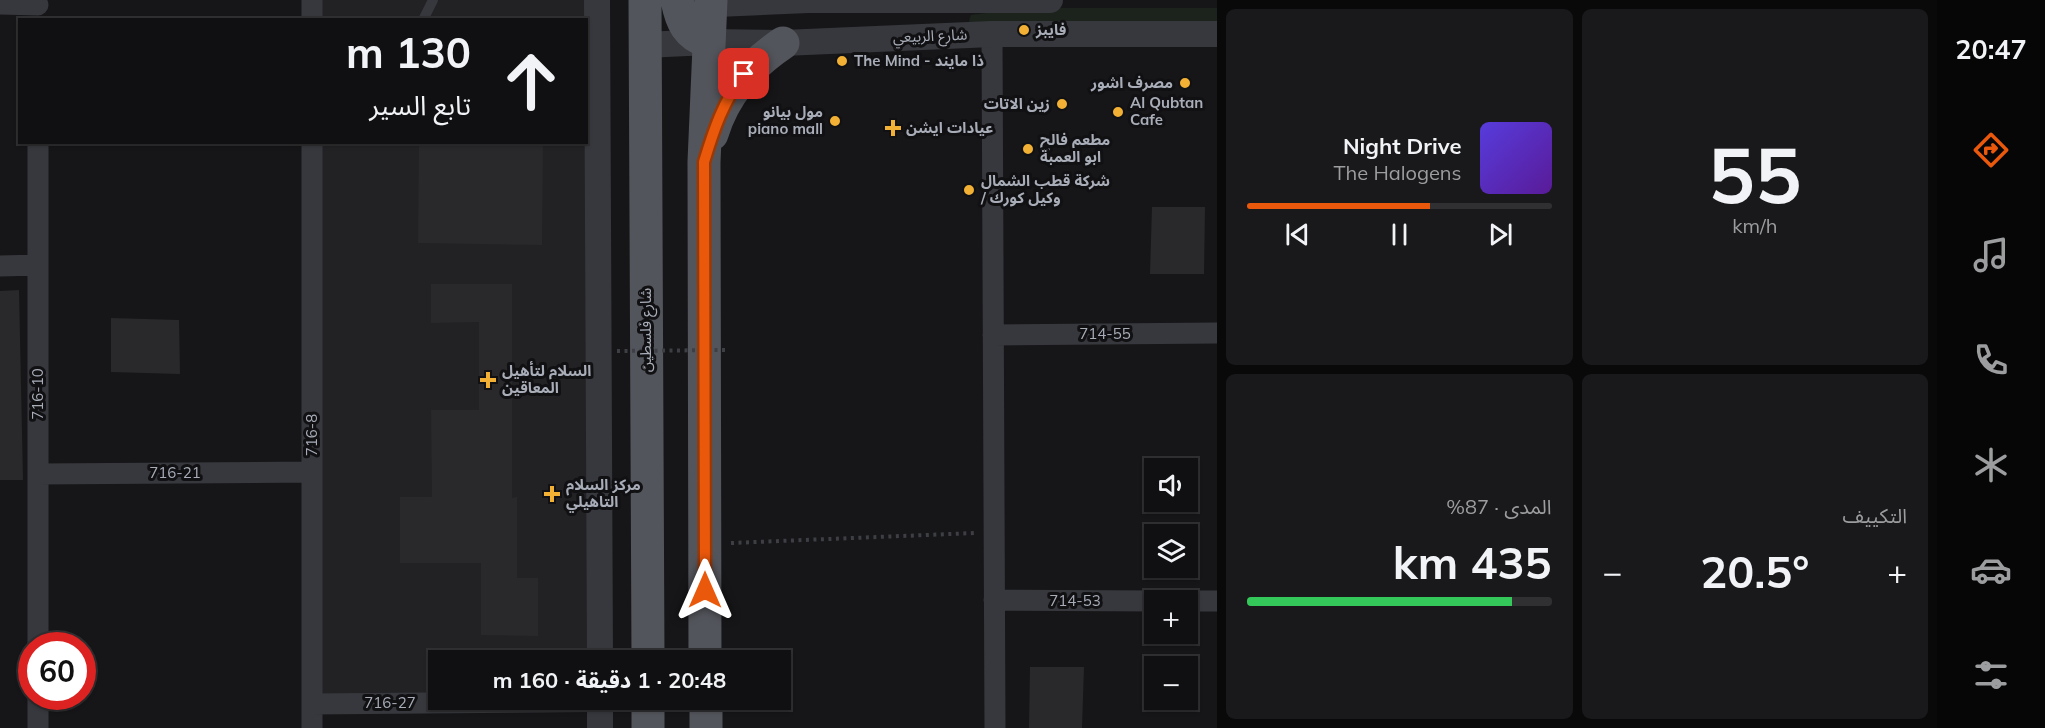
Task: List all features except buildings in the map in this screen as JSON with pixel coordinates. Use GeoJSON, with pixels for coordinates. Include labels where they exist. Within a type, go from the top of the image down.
{"type":"FeatureCollection","features":[{"type":"Feature","properties":{"kind":"main road","name":"شارع فلسطين"},"geometry":{"type":"LineString","coordinates":[[645,1],[648,650]]}},
{"type":"Feature","properties":{"kind":"main road"},"geometry":{"type":"LineString","coordinates":[[677,2],[685,26],[691,34],[709,42]]}},
{"type":"Feature","properties":{"kind":"main road"},"geometry":{"type":"LineString","coordinates":[[705,650],[704,162],[710,3]]}},
{"type":"Feature","properties":{"kind":"main road"},"geometry":{"type":"LineString","coordinates":[[704,162],[716,120],[731,92],[764,56],[783,43]]}},
{"type":"Feature","properties":{"kind":"main road"},"geometry":{"type":"LineString","coordinates":[[706,710],[706,728]]}},
{"type":"Feature","properties":{"kind":"street"},"geometry":{"type":"LineString","coordinates":[[312,0],[312,18]]}},
{"type":"Feature","properties":{"kind":"street"},"geometry":{"type":"LineString","coordinates":[[597,0],[600,650]]}},
{"type":"Feature","properties":{"kind":"street"},"geometry":{"type":"LineString","coordinates":[[645,1],[710,3],[808,0],[1050,0]]}},
{"type":"Feature","properties":{"kind":"street"},"geometry":{"type":"LineString","coordinates":[[0,4],[38,8]]}},
{"type":"Feature","properties":{"kind":"street"},"geometry":{"type":"LineString","coordinates":[[992,34],[995,728]]}},
{"type":"Feature","properties":{"kind":"street","name":"شارع الربيعي"},"geometry":{"type":"LineString","coordinates":[[644,45],[709,42],[783,43],[992,34],[1217,34]]}},
{"type":"Feature","properties":{"kind":"street","name":"716-10"},"geometry":{"type":"LineString","coordinates":[[38,144],[38,632]]}},
{"type":"Feature","properties":{"kind":"street","name":"716-8"},"geometry":{"type":"LineString","coordinates":[[312,144],[312,728]]}},
{"type":"Feature","properties":{"kind":"street"},"geometry":{"type":"LineString","coordinates":[[0,266],[38,265]]}},
{"type":"Feature","properties":{"kind":"street","name":"714-55"},"geometry":{"type":"LineString","coordinates":[[993,335],[1217,333]]}},
{"type":"Feature","properties":{"kind":"street","name":"716-21"},"geometry":{"type":"LineString","coordinates":[[38,474],[312,472]]}},
{"type":"Feature","properties":{"kind":"street","name":"714-53"},"geometry":{"type":"LineString","coordinates":[[994,600],[1144,601]]}},
{"type":"Feature","properties":{"kind":"street"},"geometry":{"type":"LineString","coordinates":[[1198,601],[1217,601]]}},
{"type":"Feature","properties":{"kind":"street","name":"716-27"},"geometry":{"type":"LineString","coordinates":[[312,704],[428,702]]}},
{"type":"Feature","properties":{"kind":"street"},"geometry":{"type":"LineString","coordinates":[[38,710],[38,728]]}},
{"type":"Feature","properties":{"kind":"street"},"geometry":{"type":"LineString","coordinates":[[600,710],[600,728]]}},
{"type":"Feature","properties":{"kind":"lane"},"geometry":{"type":"LineString","coordinates":[[424,18],[433,0]]}},
{"type":"Feature","properties":{"kind":"path"},"geometry":{"type":"LineString","coordinates":[[617,351],[728,350]]}},
{"type":"Feature","properties":{"kind":"path"},"geometry":{"type":"LineString","coordinates":[[705,544],[994,533]]}},
{"type":"Feature","properties":{"kind":"shaded area"},"geometry":{"type":"Polygon","coordinates":[[[312,0],[597,0],[600,650],[428,650],[428,699],[312,704],[312,144],[588,144],[588,18],[312,18],[312,0]]]}},
{"type":"Feature","properties":{"kind":"shaded area"},"geometry":{"type":"Polygon","coordinates":[[[1025,8],[1217,8],[1217,24],[971,23],[969,21],[971,15],[1025,8]]]}},
{"type":"Feature","properties":{"kind":"place","name":"فايبز"},"geometry":{"type":"Point","coordinates":[1024,30]}},
{"type":"Feature","properties":{"kind":"place","name":"The Mind - ذا مايند"},"geometry":{"type":"Point","coordinates":[842,61]}},
{"type":"Feature","properties":{"kind":"place","name":"مصرف اشور"},"geometry":{"type":"Point","coordinates":[1185,83]}},
{"type":"Feature","properties":{"kind":"place","name":"زين الاتات"},"geometry":{"type":"Point","coordinates":[1062,104]}},
{"type":"Feature","properties":{"kind":"place","name":"Al Qubtan Cafe"},"geometry":{"type":"Point","coordinates":[1118,112]}},
{"type":"Feature","properties":{"kind":"place","name":"مول بيانو piano mall"},"geometry":{"type":"Point","coordinates":[835,121]}},
{"type":"Feature","properties":{"kind":"place","name":"عيادات ايشن"},"geometry":{"type":"Point","coordinates":[893,128]}},
{"type":"Feature","properties":{"kind":"place","name":"مطعم فالح ابو العمبة"},"geometry":{"type":"Point","coordinates":[1028,149]}},
{"type":"Feature","properties":{"kind":"place","name":"شركة قطب الشمال / وكيل كورك"},"geometry":{"type":"Point","coordinates":[969,190]}},
{"type":"Feature","properties":{"kind":"place","name":"السلام لتأهيل المعاقين"},"geometry":{"type":"Point","coordinates":[488,380]}},
{"type":"Feature","properties":{"kind":"place","name":"مركز السلام التاهيلي"},"geometry":{"type":"Point","coordinates":[552,494]}},
{"type":"Feature","properties":{"kind":"route"},"geometry":{"type":"LineString","coordinates":[[705,590],[704,162],[716,120],[723,105],[744,74]]}}]}
